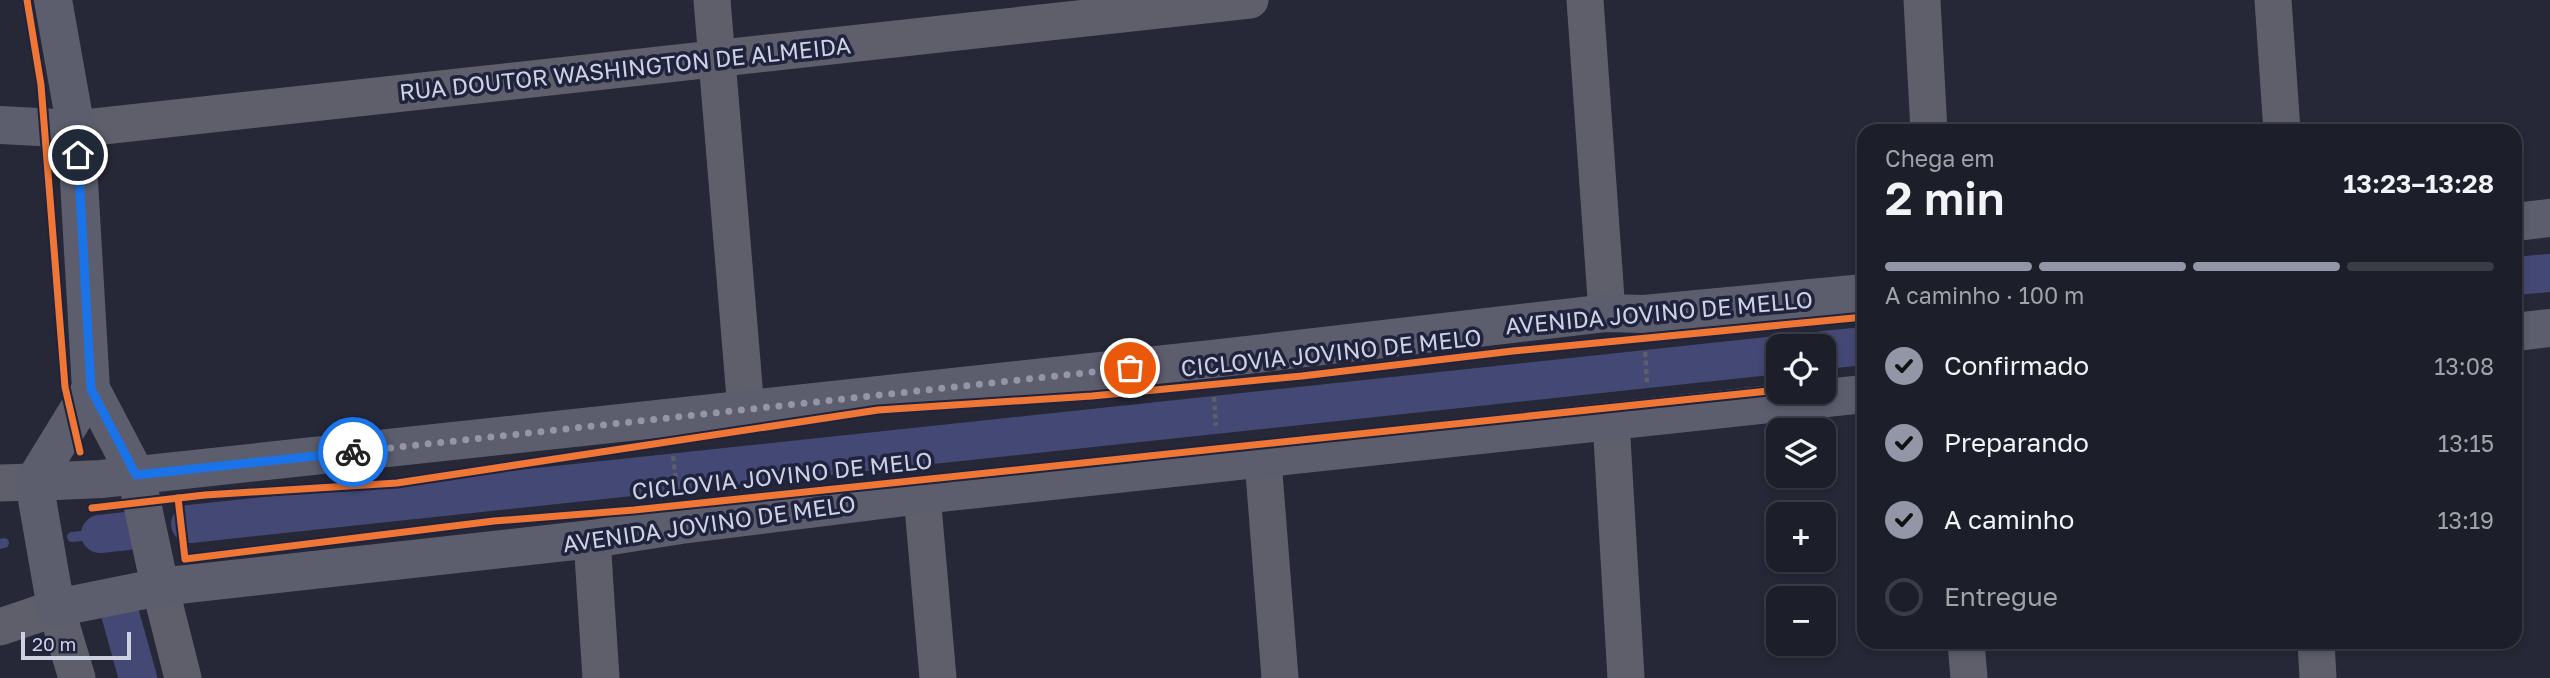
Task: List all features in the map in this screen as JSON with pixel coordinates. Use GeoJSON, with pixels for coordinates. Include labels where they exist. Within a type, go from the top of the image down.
{"type":"FeatureCollection","features":[{"type":"Feature","properties":{"kind":"main road"},"geometry":{"type":"LineString","coordinates":[[53,0],[76,129],[91,389],[136,475],[160,587]]}},
{"type":"Feature","properties":{"kind":"main road","name":"RUA DOUTOR WASHINGTON DE ALMEIDA"},"geometry":{"type":"LineString","coordinates":[[0,125],[76,129]]}},
{"type":"Feature","properties":{"kind":"main road"},"geometry":{"type":"LineString","coordinates":[[2522,221],[2550,218]]}},
{"type":"Feature","properties":{"kind":"main road","name":"AVENIDA JOVINO DE MELLO"},"geometry":{"type":"LineString","coordinates":[[17,482],[136,475],[746,410],[1607,313],[1643,314],[1857,294]]}},
{"type":"Feature","properties":{"kind":"main road"},"geometry":{"type":"LineString","coordinates":[[2522,331],[2550,328]]}},
{"type":"Feature","properties":{"kind":"main road"},"geometry":{"type":"LineString","coordinates":[[56,608],[17,482],[91,389]]}},
{"type":"Feature","properties":{"kind":"main road","name":"AVENIDA JOVINO DE MELO"},"geometry":{"type":"LineString","coordinates":[[56,608],[160,587],[592,539],[681,525],[922,495],[1857,395]]}},
{"type":"Feature","properties":{"kind":"street"},"geometry":{"type":"LineString","coordinates":[[712,0],[746,410]]}},
{"type":"Feature","properties":{"kind":"street","name":"RUA DOUTOR WASHINGTON DE ALMEIDA"},"geometry":{"type":"LineString","coordinates":[[76,129],[1250,0]]}},
{"type":"Feature","properties":{"kind":"street"},"geometry":{"type":"LineString","coordinates":[[1585,0],[1607,313]]}},
{"type":"Feature","properties":{"kind":"street"},"geometry":{"type":"LineString","coordinates":[[1922,0],[1930,124]]}},
{"type":"Feature","properties":{"kind":"street"},"geometry":{"type":"LineString","coordinates":[[2273,0],[2282,124]]}},
{"type":"Feature","properties":{"kind":"street"},"geometry":{"type":"LineString","coordinates":[[1611,421],[1626,678]]}},
{"type":"Feature","properties":{"kind":"street"},"geometry":{"type":"LineString","coordinates":[[1263,460],[1280,678]]}},
{"type":"Feature","properties":{"kind":"street"},"geometry":{"type":"LineString","coordinates":[[922,495],[938,678]]}},
{"type":"Feature","properties":{"kind":"street"},"geometry":{"type":"LineString","coordinates":[[592,539],[601,678]]}},
{"type":"Feature","properties":{"kind":"street"},"geometry":{"type":"LineString","coordinates":[[160,587],[183,678]]}},
{"type":"Feature","properties":{"kind":"street"},"geometry":{"type":"LineString","coordinates":[[0,627],[56,608],[77,678]]}},
{"type":"Feature","properties":{"kind":"street"},"geometry":{"type":"LineString","coordinates":[[1967,649],[1969,678]]}},
{"type":"Feature","properties":{"kind":"street"},"geometry":{"type":"LineString","coordinates":[[2316,649],[2318,678]]}},
{"type":"Feature","properties":{"kind":"path"},"geometry":{"type":"LineString","coordinates":[[1645,348],[1647,389]]}},
{"type":"Feature","properties":{"kind":"path"},"geometry":{"type":"LineString","coordinates":[[1214,391],[1217,436]]}},
{"type":"Feature","properties":{"kind":"path"},"geometry":{"type":"LineString","coordinates":[[672,446],[677,495]]}},
{"type":"Feature","properties":{"kind":"waterway"},"geometry":{"type":"LineString","coordinates":[[2522,275],[2550,273]]}},
{"type":"Feature","properties":{"kind":"waterway"},"geometry":{"type":"LineString","coordinates":[[1836,349],[1857,347]]}},
{"type":"Feature","properties":{"kind":"waterway"},"geometry":{"type":"LineString","coordinates":[[190,524],[1766,356]]}},
{"type":"Feature","properties":{"kind":"waterway"},"geometry":{"type":"LineString","coordinates":[[100,534],[127,531]]}},
{"type":"Feature","properties":{"kind":"waterway"},"geometry":{"type":"LineString","coordinates":[[72,537],[100,534]]}},
{"type":"Feature","properties":{"kind":"waterway"},"geometry":{"type":"LineString","coordinates":[[0,544],[4,543]]}},
{"type":"Feature","properties":{"kind":"waterway"},"geometry":{"type":"LineString","coordinates":[[119,610],[138,678]]}},
{"type":"Feature","properties":{"kind":"cycle path"},"geometry":{"type":"LineString","coordinates":[[27,0],[41,85],[65,387],[80,452]]}},
{"type":"Feature","properties":{"kind":"cycle path","name":"CICLOVIA JOVINO DE MELO"},"geometry":{"type":"LineString","coordinates":[[92,508],[205,495],[397,483],[878,410],[1092,396],[1857,318]]}},
{"type":"Feature","properties":{"kind":"cycle path","name":"CICLOVIA JOVINO DE MELO"},"geometry":{"type":"LineString","coordinates":[[178,498],[185,559],[494,521],[634,510],[1766,391]]}},
{"type":"Feature","properties":{"kind":"way so far"},"geometry":{"type":"LineString","coordinates":[[353,452],[1130,368]]}},
{"type":"Feature","properties":{"kind":"route"},"geometry":{"type":"LineString","coordinates":[[78,155],[91,389],[136,475],[353,452]]}}]}
